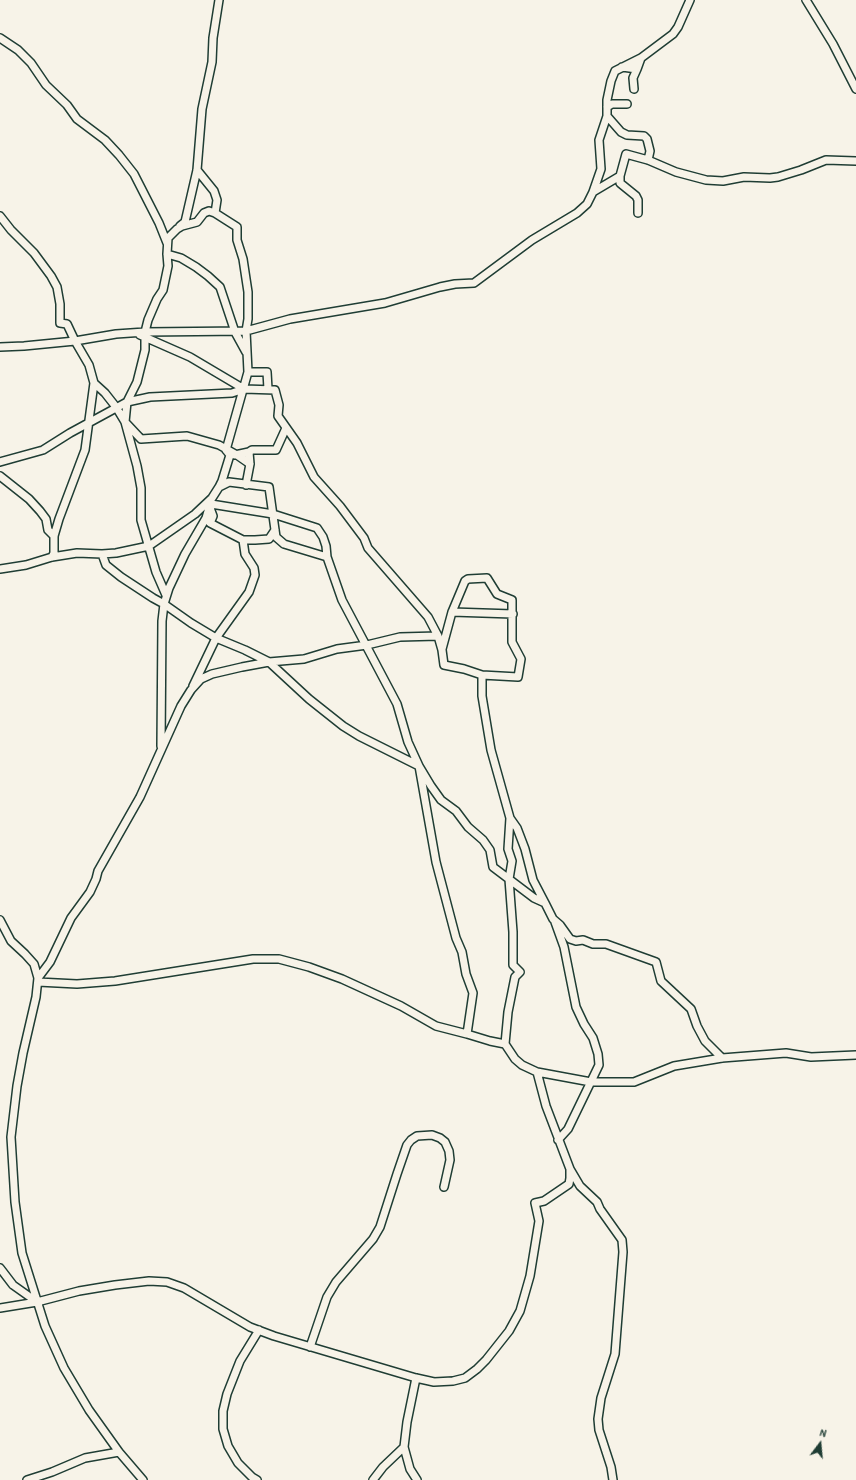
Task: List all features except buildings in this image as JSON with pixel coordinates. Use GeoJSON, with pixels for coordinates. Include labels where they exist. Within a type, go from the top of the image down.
{"type":"FeatureCollection","features":[{"type":"Feature","properties":{"kind":"street"},"geometry":{"type":"LineString","coordinates":[[166,595],[156,572],[141,520],[141,488],[137,466],[125,422],[127,402],[137,382],[145,350],[142,334],[157,299],[163,290],[168,266],[168,238],[185,222],[197,170],[202,109],[212,62],[213,38],[219,0]]}},
{"type":"Feature","properties":{"kind":"street"},"geometry":{"type":"LineString","coordinates":[[612,180],[603,177],[599,140],[607,116],[611,81],[615,71],[641,58],[673,34],[678,27],[690,0]]}},
{"type":"Feature","properties":{"kind":"street"},"geometry":{"type":"LineString","coordinates":[[806,0],[833,44],[856,89]]}},
{"type":"Feature","properties":{"kind":"street"},"geometry":{"type":"LineString","coordinates":[[0,38],[18,50],[31,63],[46,85],[67,105],[77,118],[105,140],[123,160],[134,174],[159,223],[167,243]]}},
{"type":"Feature","properties":{"kind":"street"},"geometry":{"type":"LineString","coordinates":[[634,89],[633,78],[641,58]]}},
{"type":"Feature","properties":{"kind":"street"},"geometry":{"type":"LineString","coordinates":[[625,67],[637,69]]}},
{"type":"Feature","properties":{"kind":"street"},"geometry":{"type":"LineString","coordinates":[[625,67],[633,78]]}},
{"type":"Feature","properties":{"kind":"street"},"geometry":{"type":"LineString","coordinates":[[608,104],[627,104]]}},
{"type":"Feature","properties":{"kind":"street"},"geometry":{"type":"LineString","coordinates":[[607,116],[621,132],[627,135],[644,136],[647,139],[650,152],[648,160]]}},
{"type":"Feature","properties":{"kind":"street"},"geometry":{"type":"LineString","coordinates":[[620,179],[626,154],[648,160],[676,172],[706,180],[723,181],[744,177],[778,177],[826,160],[856,161]]}},
{"type":"Feature","properties":{"kind":"street"},"geometry":{"type":"LineString","coordinates":[[0,347],[75,341],[116,334],[246,331],[290,319],[385,303],[440,287],[455,284],[474,283],[532,240],[577,213],[587,204],[601,169]]}},
{"type":"Feature","properties":{"kind":"street"},"geometry":{"type":"LineString","coordinates":[[197,170],[214,191],[217,200],[215,213]]}},
{"type":"Feature","properties":{"kind":"street"},"geometry":{"type":"LineString","coordinates":[[593,192],[612,180],[620,179]]}},
{"type":"Feature","properties":{"kind":"street"},"geometry":{"type":"LineString","coordinates":[[620,179],[636,196],[638,200],[638,213]]}},
{"type":"Feature","properties":{"kind":"street"},"geometry":{"type":"LineString","coordinates":[[160,752],[162,739],[162,621],[166,595],[185,554],[203,525],[211,503],[222,481],[231,453],[248,372],[246,331],[248,319],[248,292],[243,259],[236,240],[237,227],[210,211],[204,213],[197,222],[177,229]]}},
{"type":"Feature","properties":{"kind":"street"},"geometry":{"type":"LineString","coordinates":[[0,216],[11,230],[34,253],[51,276],[57,287],[60,304],[60,323],[68,324],[75,341],[89,365],[94,383],[87,423],[85,450],[65,500],[54,536],[54,553],[52,557]]}},
{"type":"Feature","properties":{"kind":"street"},"geometry":{"type":"LineString","coordinates":[[167,254],[180,258],[196,267],[220,287],[235,332],[247,355]]}},
{"type":"Feature","properties":{"kind":"street"},"geometry":{"type":"LineString","coordinates":[[142,334],[190,357],[244,389]]}},
{"type":"Feature","properties":{"kind":"street"},"geometry":{"type":"LineString","coordinates":[[248,372],[267,372],[268,389]]}},
{"type":"Feature","properties":{"kind":"street"},"geometry":{"type":"LineString","coordinates":[[94,383],[116,406],[125,422],[141,439],[187,436],[219,445],[250,464]]}},
{"type":"Feature","properties":{"kind":"street"},"geometry":{"type":"LineString","coordinates":[[0,462],[43,450],[116,406],[127,402],[150,397],[232,393],[244,389],[275,390],[279,406],[278,416],[297,443],[314,478],[340,506],[364,538],[368,548],[428,617],[438,636],[444,665],[464,669],[482,675],[518,677],[521,659],[512,642],[512,600],[497,594],[488,580],[484,578],[466,580],[452,612],[442,650]]}},
{"type":"Feature","properties":{"kind":"street"},"geometry":{"type":"LineString","coordinates":[[231,453],[249,452],[252,450],[277,450],[286,428]]}},
{"type":"Feature","properties":{"kind":"street"},"geometry":{"type":"LineString","coordinates":[[246,485],[250,464],[249,452]]}},
{"type":"Feature","properties":{"kind":"street"},"geometry":{"type":"LineString","coordinates":[[0,476],[29,499],[40,511],[46,519],[48,530],[54,536]]}},
{"type":"Feature","properties":{"kind":"street"},"geometry":{"type":"LineString","coordinates":[[0,569],[26,565],[52,557],[77,552],[102,554],[116,553],[149,546],[211,503],[219,487],[229,482],[269,487],[276,537],[284,544],[327,557]]}},
{"type":"Feature","properties":{"kind":"street"},"geometry":{"type":"LineString","coordinates":[[211,503],[273,514],[317,528],[323,537],[327,557],[342,600],[397,704],[408,742],[430,786],[441,800],[456,811],[468,827],[483,840],[490,850],[493,867],[534,898],[545,904]]}},
{"type":"Feature","properties":{"kind":"street"},"geometry":{"type":"LineString","coordinates":[[211,503],[213,516],[210,523],[243,540],[268,539],[275,530]]}},
{"type":"Feature","properties":{"kind":"street"},"geometry":{"type":"LineString","coordinates":[[144,1480],[119,1452],[89,1410],[64,1368],[45,1326],[22,1253],[15,1202],[11,1138],[17,1086],[38,980],[50,962],[71,918],[90,892],[98,871],[140,797],[154,769],[181,706],[191,690],[216,638],[249,592],[254,575],[254,568],[245,554],[243,540]]}},
{"type":"Feature","properties":{"kind":"street"},"geometry":{"type":"LineString","coordinates":[[102,554],[106,565],[121,577],[164,604],[190,623],[216,638],[269,662],[309,699],[342,726],[419,766]]}},
{"type":"Feature","properties":{"kind":"street"},"geometry":{"type":"LineString","coordinates":[[452,612],[513,614]]}},
{"type":"Feature","properties":{"kind":"street"},"geometry":{"type":"LineString","coordinates":[[191,690],[201,680],[212,674],[269,662],[304,659],[337,649],[367,645],[400,637],[438,636]]}},
{"type":"Feature","properties":{"kind":"street"},"geometry":{"type":"LineString","coordinates":[[482,675],[482,696],[491,750],[510,818],[517,828],[525,849],[533,880],[545,904],[570,939],[576,941],[583,940],[593,944],[606,944],[656,962],[660,981],[691,1009],[705,1041],[722,1058]]}},
{"type":"Feature","properties":{"kind":"street"},"geometry":{"type":"LineString","coordinates":[[419,766],[436,862],[456,938],[462,952],[466,974],[473,993],[466,1034]]}},
{"type":"Feature","properties":{"kind":"street"},"geometry":{"type":"LineString","coordinates":[[510,818],[508,848],[512,862],[509,879],[513,932],[513,965],[520,972],[515,977],[508,1012],[505,1044],[515,1059],[522,1064],[537,1072],[591,1082],[634,1082],[674,1066],[722,1058],[786,1054],[811,1056],[856,1055]]}},
{"type":"Feature","properties":{"kind":"street"},"geometry":{"type":"LineString","coordinates":[[554,918],[564,948],[576,1007],[593,1038],[598,1054],[599,1065],[568,1129],[558,1140]]}},
{"type":"Feature","properties":{"kind":"street"},"geometry":{"type":"LineString","coordinates":[[0,920],[11,941],[34,964],[38,980]]}},
{"type":"Feature","properties":{"kind":"street"},"geometry":{"type":"LineString","coordinates":[[38,980],[77,984],[115,981],[253,959],[279,959],[309,967],[342,979],[401,1006],[436,1026],[505,1044]]}},
{"type":"Feature","properties":{"kind":"street"},"geometry":{"type":"LineString","coordinates":[[537,1072],[546,1106],[570,1169],[577,1182],[597,1202],[600,1209],[620,1236],[623,1246],[615,1354],[602,1398],[598,1419],[599,1430],[611,1467],[613,1480]]}},
{"type":"Feature","properties":{"kind":"street"},"geometry":{"type":"LineString","coordinates":[[310,1347],[327,1297],[336,1282],[373,1239],[380,1227],[407,1145],[417,1136],[432,1135],[445,1142],[449,1151],[450,1160],[444,1187]]}},
{"type":"Feature","properties":{"kind":"street"},"geometry":{"type":"LineString","coordinates":[[0,1308],[37,1302],[79,1291],[115,1285],[149,1281],[167,1282],[184,1288],[250,1327],[310,1347],[416,1378],[434,1382],[453,1381],[465,1378],[486,1360],[509,1331],[520,1312],[530,1276],[539,1221],[535,1203],[544,1201],[569,1184],[570,1169]]}},
{"type":"Feature","properties":{"kind":"street"},"geometry":{"type":"LineString","coordinates":[[0,1268],[13,1285],[37,1302]]}},
{"type":"Feature","properties":{"kind":"street"},"geometry":{"type":"LineString","coordinates":[[257,1480],[238,1463],[228,1446],[223,1429],[223,1411],[227,1394],[240,1361],[259,1330]]}},
{"type":"Feature","properties":{"kind":"street"},"geometry":{"type":"LineString","coordinates":[[416,1378],[407,1422],[404,1447],[410,1469],[417,1480]]}},
{"type":"Feature","properties":{"kind":"street"},"geometry":{"type":"LineString","coordinates":[[373,1480],[383,1467],[404,1447]]}},
{"type":"Feature","properties":{"kind":"street"},"geometry":{"type":"LineString","coordinates":[[28,1480],[85,1458],[119,1452]]}}]}
